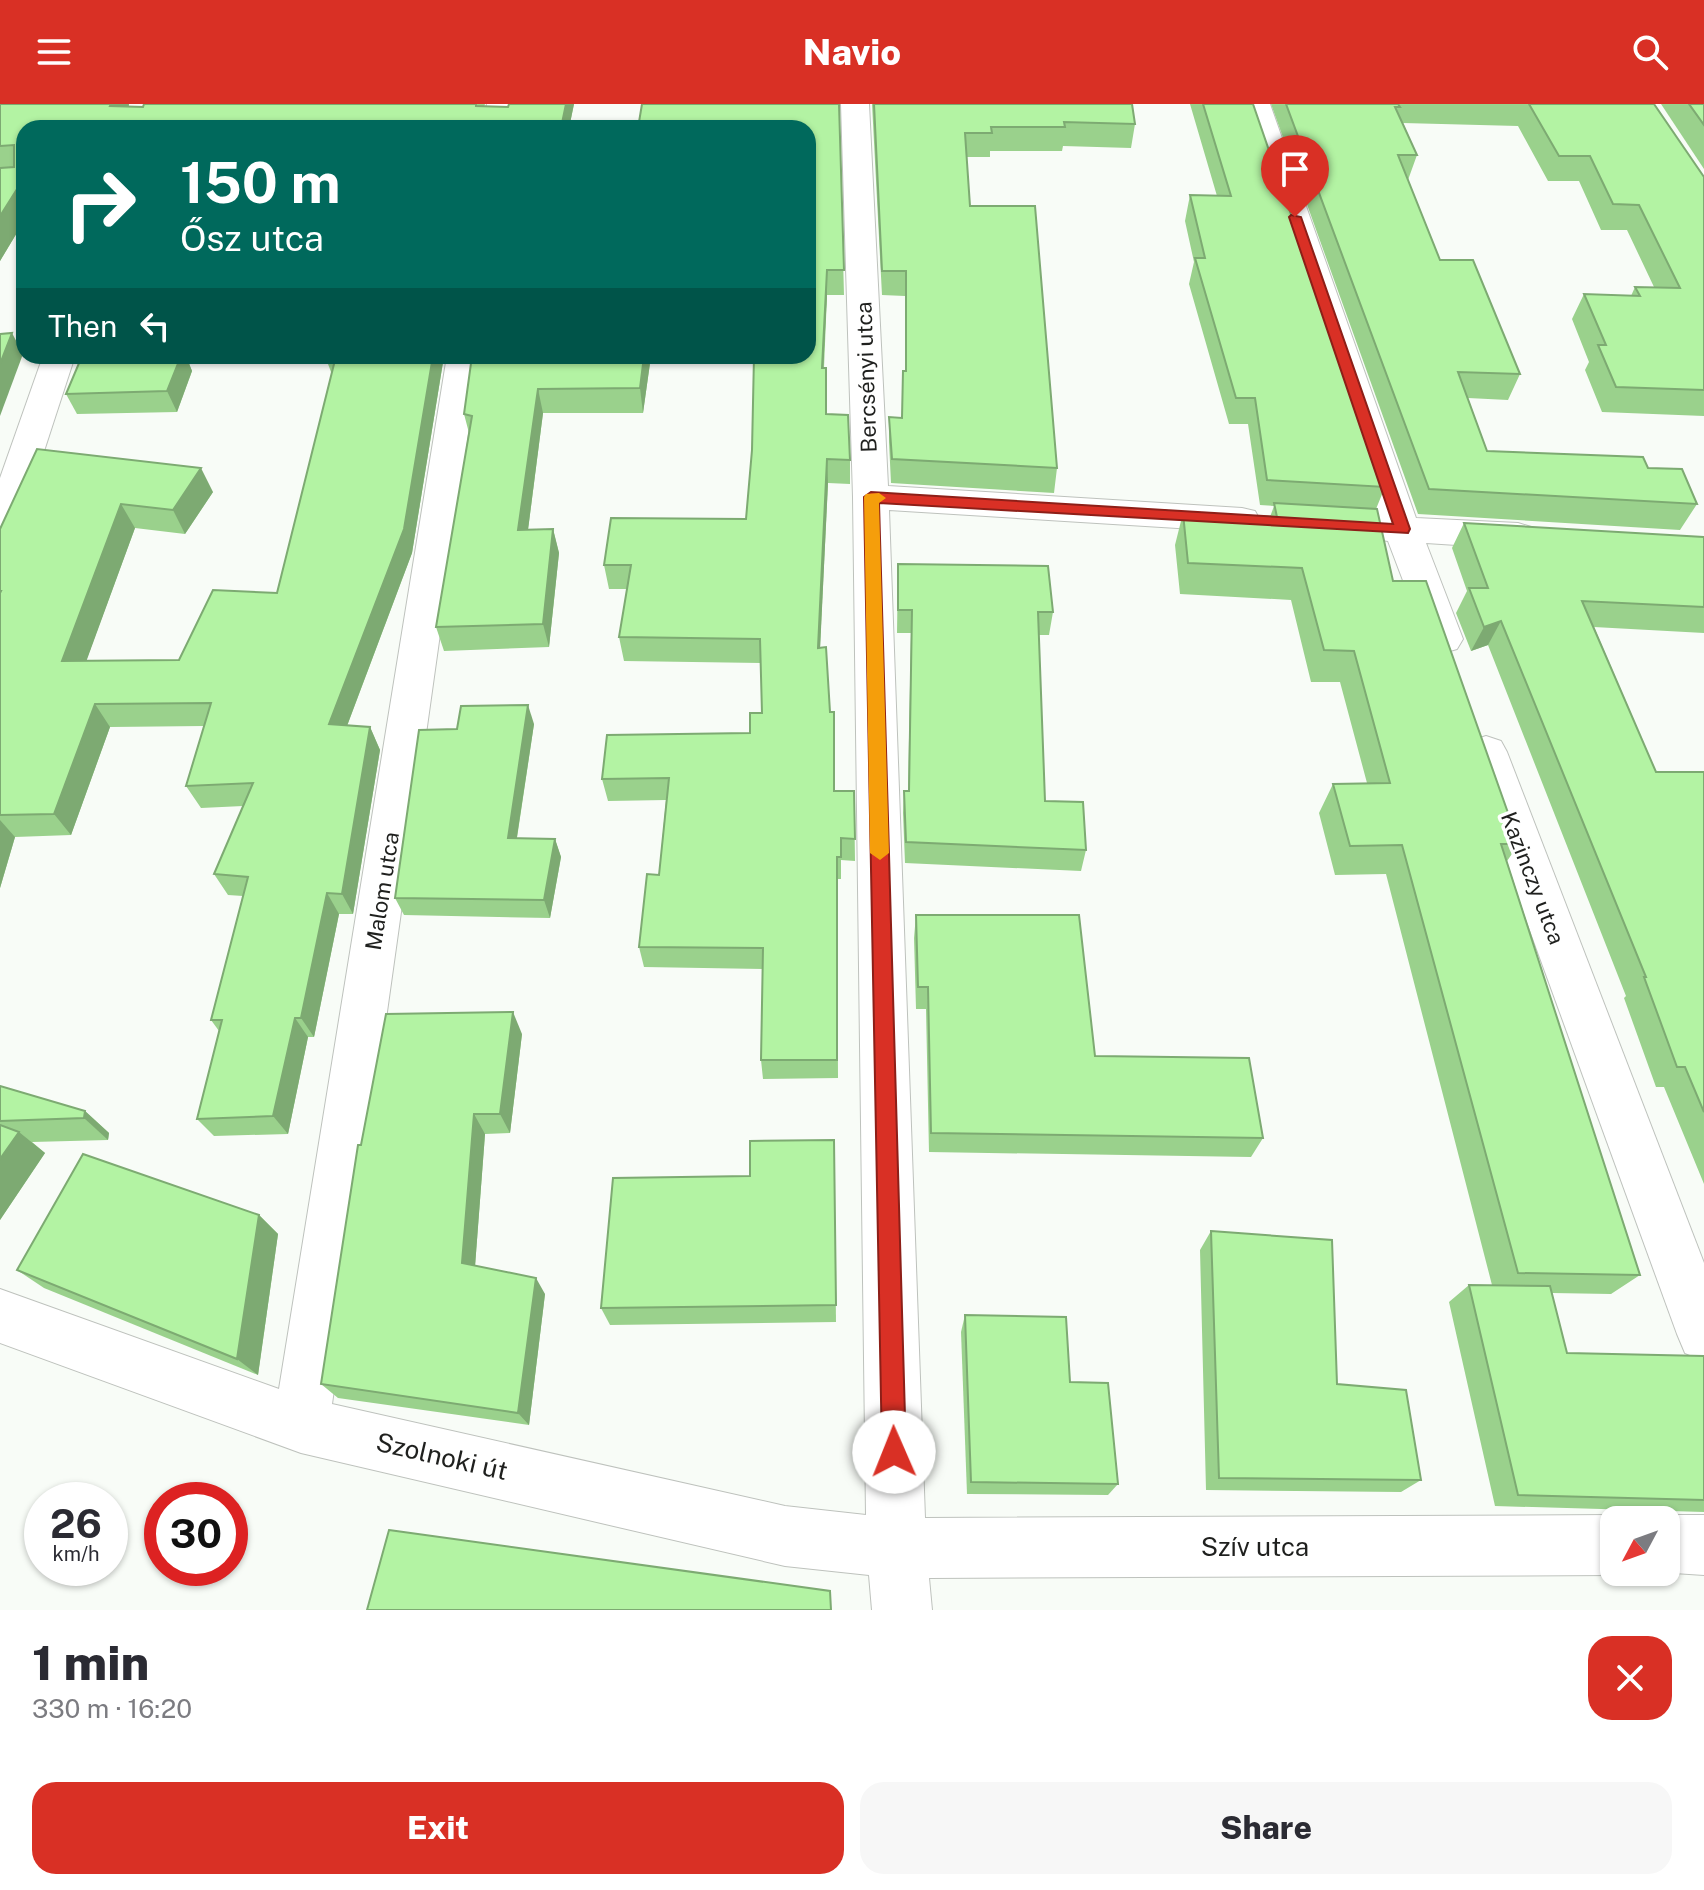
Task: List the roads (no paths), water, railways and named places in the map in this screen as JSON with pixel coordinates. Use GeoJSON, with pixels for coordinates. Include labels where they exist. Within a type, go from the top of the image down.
{"type":"FeatureCollection","features":[{"type":"Feature","properties":{"kind":"street","name":"Bercsényi utca"},"geometry":{"type":"LineString","coordinates":[[855,104],[871,497],[896,1548],[902,1610]]}},
{"type":"Feature","properties":{"kind":"street"},"geometry":{"type":"LineString","coordinates":[[1256,104],[1402,529],[1458,678]]}},
{"type":"Feature","properties":{"kind":"street"},"geometry":{"type":"LineString","coordinates":[[0,531],[56,364]]}},
{"type":"Feature","properties":{"kind":"street","name":"Malom utca"},"geometry":{"type":"LineString","coordinates":[[301,1425],[462,364]]}},
{"type":"Feature","properties":{"kind":"street"},"geometry":{"type":"LineString","coordinates":[[871,497],[1277,522]]}},
{"type":"Feature","properties":{"kind":"street"},"geometry":{"type":"LineString","coordinates":[[1340,526],[1545,538]]}},
{"type":"Feature","properties":{"kind":"street","name":"Kazinczy utca"},"geometry":{"type":"LineString","coordinates":[[1475,723],[1704,1334]]}},
{"type":"Feature","properties":{"kind":"street","name":"Szolnoki út"},"geometry":{"type":"LineString","coordinates":[[0,1316],[301,1425],[785,1536],[896,1548]]}},
{"type":"Feature","properties":{"kind":"street","name":"Szív utca"},"geometry":{"type":"LineString","coordinates":[[896,1548],[1600,1545]]}},
{"type":"Feature","properties":{"kind":"street"},"geometry":{"type":"LineString","coordinates":[[1680,1545],[1704,1545]]}}]}
